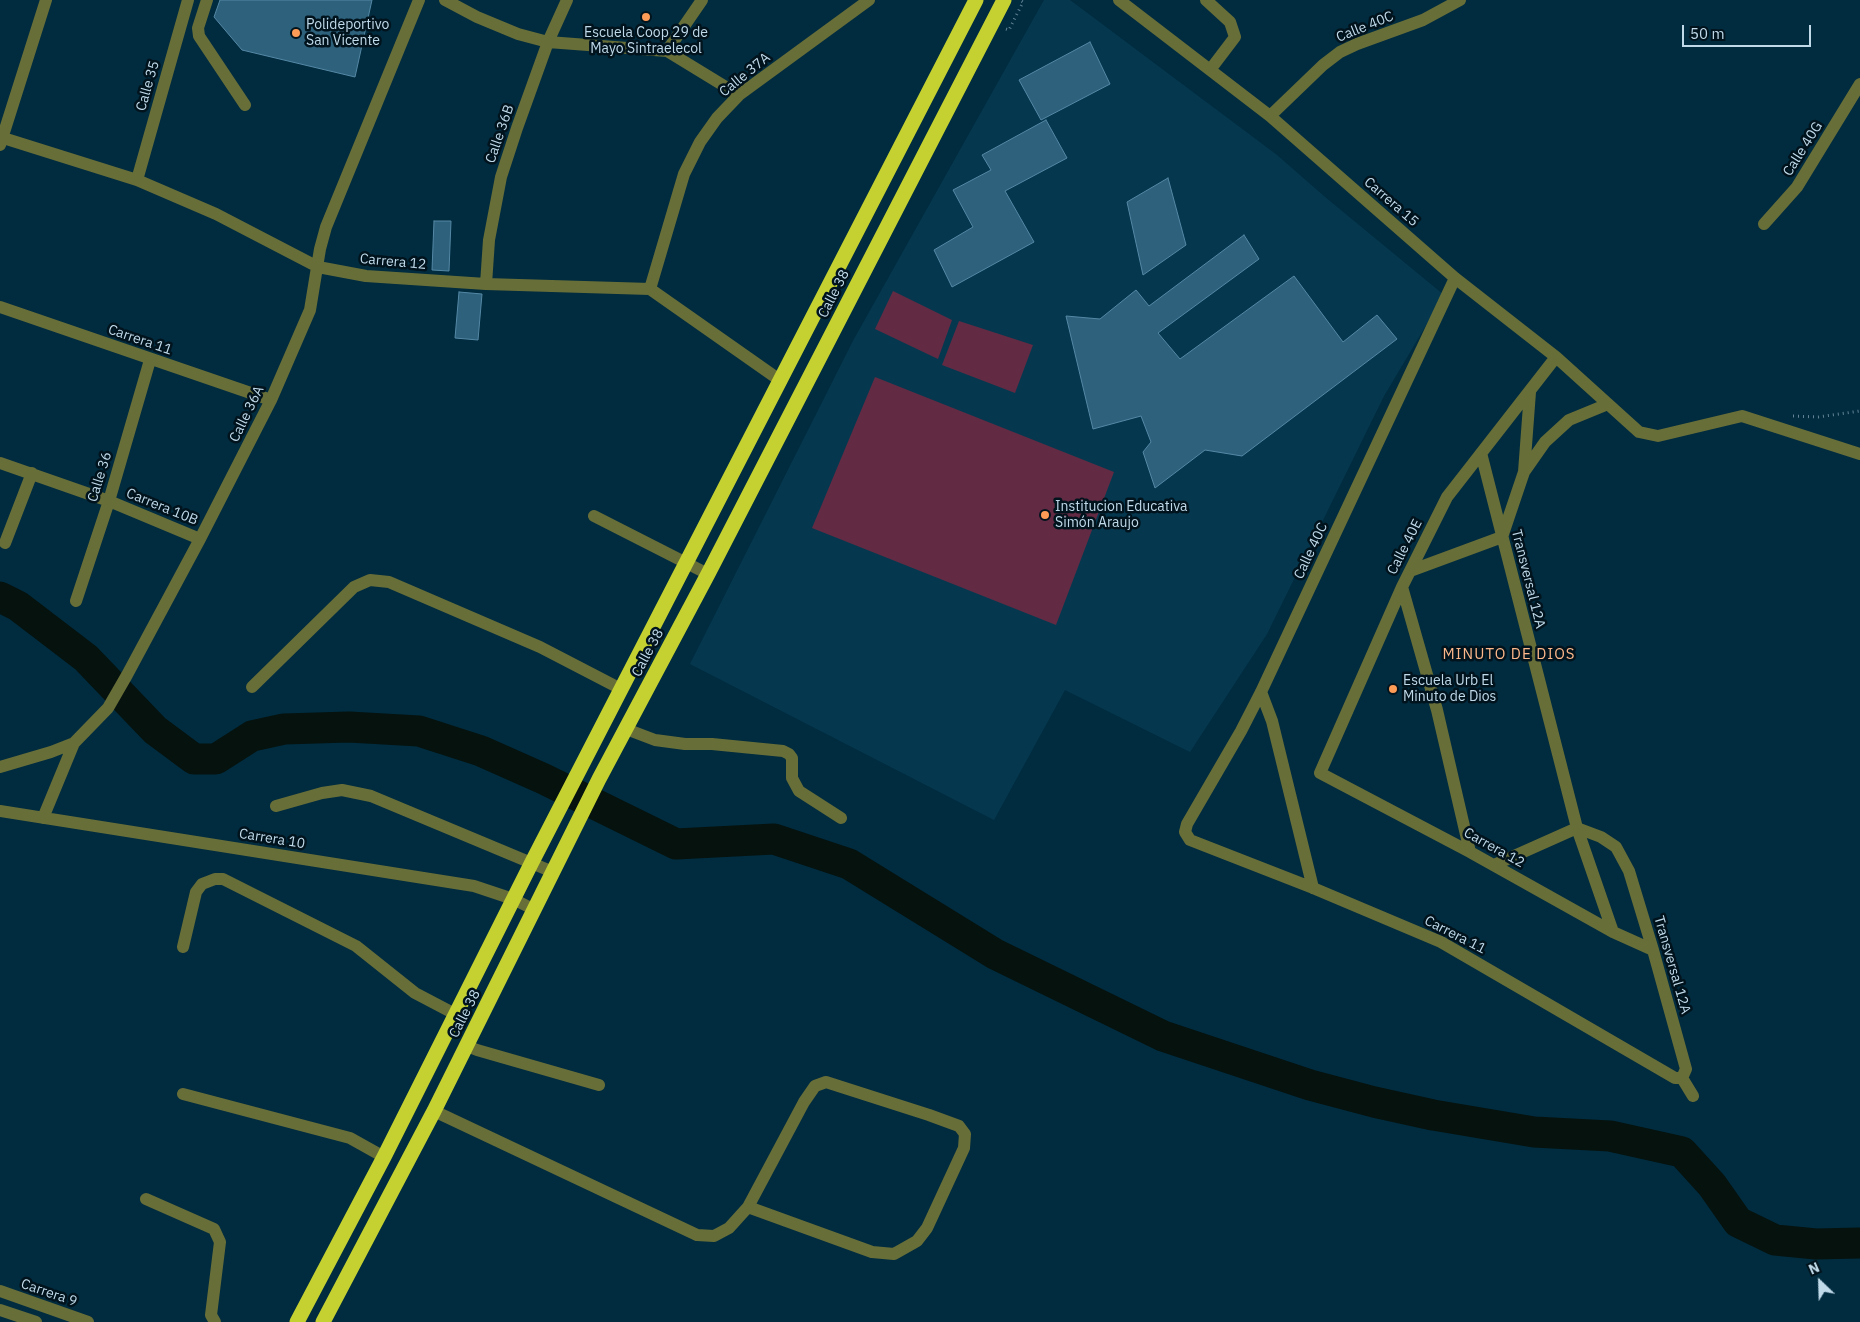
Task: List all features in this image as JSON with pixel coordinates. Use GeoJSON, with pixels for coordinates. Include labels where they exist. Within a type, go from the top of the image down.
{"type":"FeatureCollection","features":[{"type":"Feature","properties":{"kind":"highway","name":"Calle 38"},"geometry":{"type":"LineString","coordinates":[[297,1322],[384,1157],[554,819],[976,0]]}},
{"type":"Feature","properties":{"kind":"highway","name":"Calle 38"},"geometry":{"type":"LineString","coordinates":[[322,1322],[434,1111],[599,779],[708,574],[1004,0]]}},
{"type":"Feature","properties":{"kind":"street"},"geometry":{"type":"LineString","coordinates":[[1,140],[46,0]]}},
{"type":"Feature","properties":{"kind":"street","name":"Calle 35"},"geometry":{"type":"LineString","coordinates":[[137,180],[188,0]]}},
{"type":"Feature","properties":{"kind":"street"},"geometry":{"type":"LineString","coordinates":[[207,0],[198,28],[199,36],[245,105]]}},
{"type":"Feature","properties":{"kind":"street","name":"Calle 36A"},"geometry":{"type":"LineString","coordinates":[[0,767],[43,755],[74,743],[108,708],[127,675],[200,539],[271,400],[310,310],[320,249],[326,228],[418,0]]}},
{"type":"Feature","properties":{"kind":"street"},"geometry":{"type":"LineString","coordinates":[[445,0],[477,17],[518,34],[548,42],[667,51],[739,95]]}},
{"type":"Feature","properties":{"kind":"street","name":"Calle 36B"},"geometry":{"type":"LineString","coordinates":[[486,284],[489,240],[501,178],[548,42],[567,0]]}},
{"type":"Feature","properties":{"kind":"street"},"geometry":{"type":"LineString","coordinates":[[667,51],[702,0]]}},
{"type":"Feature","properties":{"kind":"street","name":"Calle 37A"},"geometry":{"type":"LineString","coordinates":[[650,289],[684,174],[700,142],[717,118],[739,95],[869,0]]}},
{"type":"Feature","properties":{"kind":"street","name":"Carrera 15"},"geometry":{"type":"LineString","coordinates":[[1119,0],[1270,116],[1455,278],[1556,357],[1639,432],[1658,436],[1742,416],[1860,454]]}},
{"type":"Feature","properties":{"kind":"street"},"geometry":{"type":"LineString","coordinates":[[1206,0],[1230,22],[1235,37],[1210,70]]}},
{"type":"Feature","properties":{"kind":"street","name":"Calle 40C"},"geometry":{"type":"LineString","coordinates":[[1270,116],[1323,65],[1340,52],[1423,20],[1460,0]]}},
{"type":"Feature","properties":{"kind":"street","name":"Calle 40G"},"geometry":{"type":"LineString","coordinates":[[1764,224],[1797,187],[1860,84]]}},
{"type":"Feature","properties":{"kind":"street","name":"Carrera 12"},"geometry":{"type":"LineString","coordinates":[[1,140],[137,180],[216,214],[318,267],[366,276],[486,284],[650,289]]}},
{"type":"Feature","properties":{"kind":"street","name":"Calle 40C"},"geometry":{"type":"LineString","coordinates":[[1185,832],[1186,824],[1261,692],[1455,278]]}},
{"type":"Feature","properties":{"kind":"street"},"geometry":{"type":"LineString","coordinates":[[650,289],[781,381]]}},
{"type":"Feature","properties":{"kind":"street","name":"Carrera 11"},"geometry":{"type":"LineString","coordinates":[[0,307],[271,400]]}},
{"type":"Feature","properties":{"kind":"street","name":"Calle 40E"},"geometry":{"type":"LineString","coordinates":[[1320,773],[1402,587],[1447,497],[1556,357]]}},
{"type":"Feature","properties":{"kind":"street","name":"Calle 36"},"geometry":{"type":"LineString","coordinates":[[76,601],[109,502],[150,360]]}},
{"type":"Feature","properties":{"kind":"street"},"geometry":{"type":"LineString","coordinates":[[1410,571],[1502,537],[1524,472],[1530,392]]}},
{"type":"Feature","properties":{"kind":"street"},"geometry":{"type":"LineString","coordinates":[[1524,472],[1546,442],[1569,420],[1608,404]]}},
{"type":"Feature","properties":{"kind":"street","name":"Transversal 12A"},"geometry":{"type":"LineString","coordinates":[[1481,453],[1577,828],[1613,932]]}},
{"type":"Feature","properties":{"kind":"street","name":"Carrera 10B"},"geometry":{"type":"LineString","coordinates":[[0,463],[109,502],[200,539]]}},
{"type":"Feature","properties":{"kind":"street"},"geometry":{"type":"LineString","coordinates":[[5,543],[32,473]]}},
{"type":"Feature","properties":{"kind":"street"},"geometry":{"type":"LineString","coordinates":[[594,516],[708,574]]}},
{"type":"Feature","properties":{"kind":"street"},"geometry":{"type":"LineString","coordinates":[[252,687],[354,586],[370,580],[389,582],[522,640],[621,689]]}},
{"type":"Feature","properties":{"kind":"street"},"geometry":{"type":"LineString","coordinates":[[1402,587],[1437,710],[1470,852]]}},
{"type":"Feature","properties":{"kind":"street"},"geometry":{"type":"LineString","coordinates":[[1261,692],[1272,721],[1312,888]]}},
{"type":"Feature","properties":{"kind":"street"},"geometry":{"type":"LineString","coordinates":[[626,729],[656,740],[783,751],[792,758],[792,778],[799,791],[841,818]]}},
{"type":"Feature","properties":{"kind":"street"},"geometry":{"type":"LineString","coordinates":[[43,818],[74,743]]}},
{"type":"Feature","properties":{"kind":"street","name":"Carrera 12"},"geometry":{"type":"LineString","coordinates":[[1320,773],[1494,865],[1613,932],[1653,950]]}},
{"type":"Feature","properties":{"kind":"street"},"geometry":{"type":"LineString","coordinates":[[276,806],[322,793],[342,790],[371,796],[553,872]]}},
{"type":"Feature","properties":{"kind":"street","name":"Carrera 10"},"geometry":{"type":"LineString","coordinates":[[0,811],[474,886],[514,898],[535,910]]}},
{"type":"Feature","properties":{"kind":"street"},"geometry":{"type":"LineString","coordinates":[[1494,865],[1577,828]]}},
{"type":"Feature","properties":{"kind":"street","name":"Transversal 12A"},"geometry":{"type":"LineString","coordinates":[[1577,828],[1601,837],[1616,847],[1630,871],[1686,1069],[1682,1078]]}},
{"type":"Feature","properties":{"kind":"street","name":"Carrera 11"},"geometry":{"type":"LineString","coordinates":[[1185,832],[1190,840],[1441,942],[1675,1078],[1682,1078]]}},
{"type":"Feature","properties":{"kind":"street"},"geometry":{"type":"LineString","coordinates":[[183,947],[196,892],[202,884],[215,879],[223,879],[356,946],[415,993],[455,1014]]}},
{"type":"Feature","properties":{"kind":"street"},"geometry":{"type":"LineString","coordinates":[[467,1046],[599,1085]]}},
{"type":"Feature","properties":{"kind":"street"},"geometry":{"type":"LineString","coordinates":[[1682,1078],[1693,1096]]}},
{"type":"Feature","properties":{"kind":"street"},"geometry":{"type":"LineString","coordinates":[[434,1111],[697,1235],[714,1236],[729,1228],[748,1207],[804,1102],[815,1086],[826,1082],[959,1126],[965,1134],[964,1148],[927,1228],[917,1241],[894,1254],[872,1252],[748,1207]]}},
{"type":"Feature","properties":{"kind":"street"},"geometry":{"type":"LineString","coordinates":[[183,1094],[350,1138],[384,1157]]}},
{"type":"Feature","properties":{"kind":"street"},"geometry":{"type":"LineString","coordinates":[[146,1199],[214,1229],[220,1242],[211,1315],[215,1322]]}},
{"type":"Feature","properties":{"kind":"street","name":"Carrera 9"},"geometry":{"type":"LineString","coordinates":[[0,1291],[88,1322]]}},
{"type":"Feature","properties":{"kind":"street"},"geometry":{"type":"LineString","coordinates":[[0,1310],[36,1322]]}},
{"type":"Feature","properties":{"kind":"path"},"geometry":{"type":"LineString","coordinates":[[1009,30],[1022,1]]}},
{"type":"Feature","properties":{"kind":"path"},"geometry":{"type":"LineString","coordinates":[[1790,416],[1818,417],[1860,411]]}},
{"type":"Feature","properties":{"kind":"shaded area","name":"Institucion Educativa Simón Araujo"},"geometry":{"type":"Polygon","coordinates":[[[1044,0],[1070,0],[1277,155],[1444,295],[1384,396],[1267,634],[1190,752],[1065,690],[994,820],[690,664],[854,339],[1044,0]]]}},
{"type":"Feature","properties":{"kind":"shaded area"},"geometry":{"type":"Polygon","coordinates":[[[893,291],[952,320],[938,359],[875,329],[893,291]]]}},
{"type":"Feature","properties":{"kind":"shaded area"},"geometry":{"type":"Polygon","coordinates":[[[959,321],[1033,345],[1015,393],[942,365],[959,321]]]}},
{"type":"Feature","properties":{"kind":"shaded area"},"geometry":{"type":"Polygon","coordinates":[[[875,377],[1114,472],[1056,625],[812,528],[875,377]]]}},
{"type":"Feature","properties":{"kind":"building","name":"Polideportivo San Vicente"},"geometry":{"type":"Polygon","coordinates":[[[220,0],[372,0],[355,77],[242,50],[214,17],[220,0]]]}},
{"type":"Feature","properties":{"kind":"building"},"geometry":{"type":"Polygon","coordinates":[[[1090,42],[1110,84],[1041,120],[1019,80],[1090,42]]]}},
{"type":"Feature","properties":{"kind":"building"},"geometry":{"type":"Polygon","coordinates":[[[1046,120],[1067,158],[1005,191],[1034,242],[952,287],[934,250],[973,227],[953,190],[991,170],[982,155],[1046,120]]]}},
{"type":"Feature","properties":{"kind":"building"},"geometry":{"type":"Polygon","coordinates":[[[1168,178],[1186,245],[1143,275],[1127,202],[1168,178]]]}},
{"type":"Feature","properties":{"kind":"building"},"geometry":{"type":"Polygon","coordinates":[[[434,221],[451,221],[449,271],[432,270],[434,221]]]}},
{"type":"Feature","properties":{"kind":"building"},"geometry":{"type":"Polygon","coordinates":[[[1244,235],[1259,259],[1158,333],[1180,359],[1294,276],[1343,342],[1377,315],[1397,339],[1242,456],[1205,450],[1155,488],[1143,452],[1151,442],[1141,416],[1093,429],[1066,316],[1100,319],[1136,290],[1149,306],[1244,235]]]}},
{"type":"Feature","properties":{"kind":"building"},"geometry":{"type":"Polygon","coordinates":[[[459,292],[482,294],[478,340],[455,338],[459,292]]]}},
{"type":"Feature","properties":{"kind":"waterway"},"geometry":{"type":"LineString","coordinates":[[0,597],[18,606],[86,658],[155,730],[194,759],[216,759],[252,736],[284,729],[349,727],[419,731],[481,751],[544,779],[676,844],[774,839],[849,864],[995,954],[1163,1036],[1310,1085],[1374,1102],[1433,1115],[1534,1132],[1610,1136],[1682,1152],[1712,1185],[1738,1222],[1775,1240],[1816,1244],[1860,1243]]}},
{"type":"Feature","properties":{"kind":"place","name":"Escuela Coop 29 de Mayo Sintraelecol"},"geometry":{"type":"Point","coordinates":[646,17]}},
{"type":"Feature","properties":{"kind":"place","name":"Polideportivo San Vicente"},"geometry":{"type":"Point","coordinates":[296,33]}},
{"type":"Feature","properties":{"kind":"place","name":"Institucion Educativa Simón Araujo"},"geometry":{"type":"Point","coordinates":[1045,515]}},
{"type":"Feature","properties":{"kind":"place","name":"Escuela Urb El Minuto de Dios"},"geometry":{"type":"Point","coordinates":[1393,689]}},
{"type":"Feature","properties":{"kind":"district","name":"MINUTO DE DIOS"},"geometry":{"type":"Point","coordinates":[1509,655]}}]}
